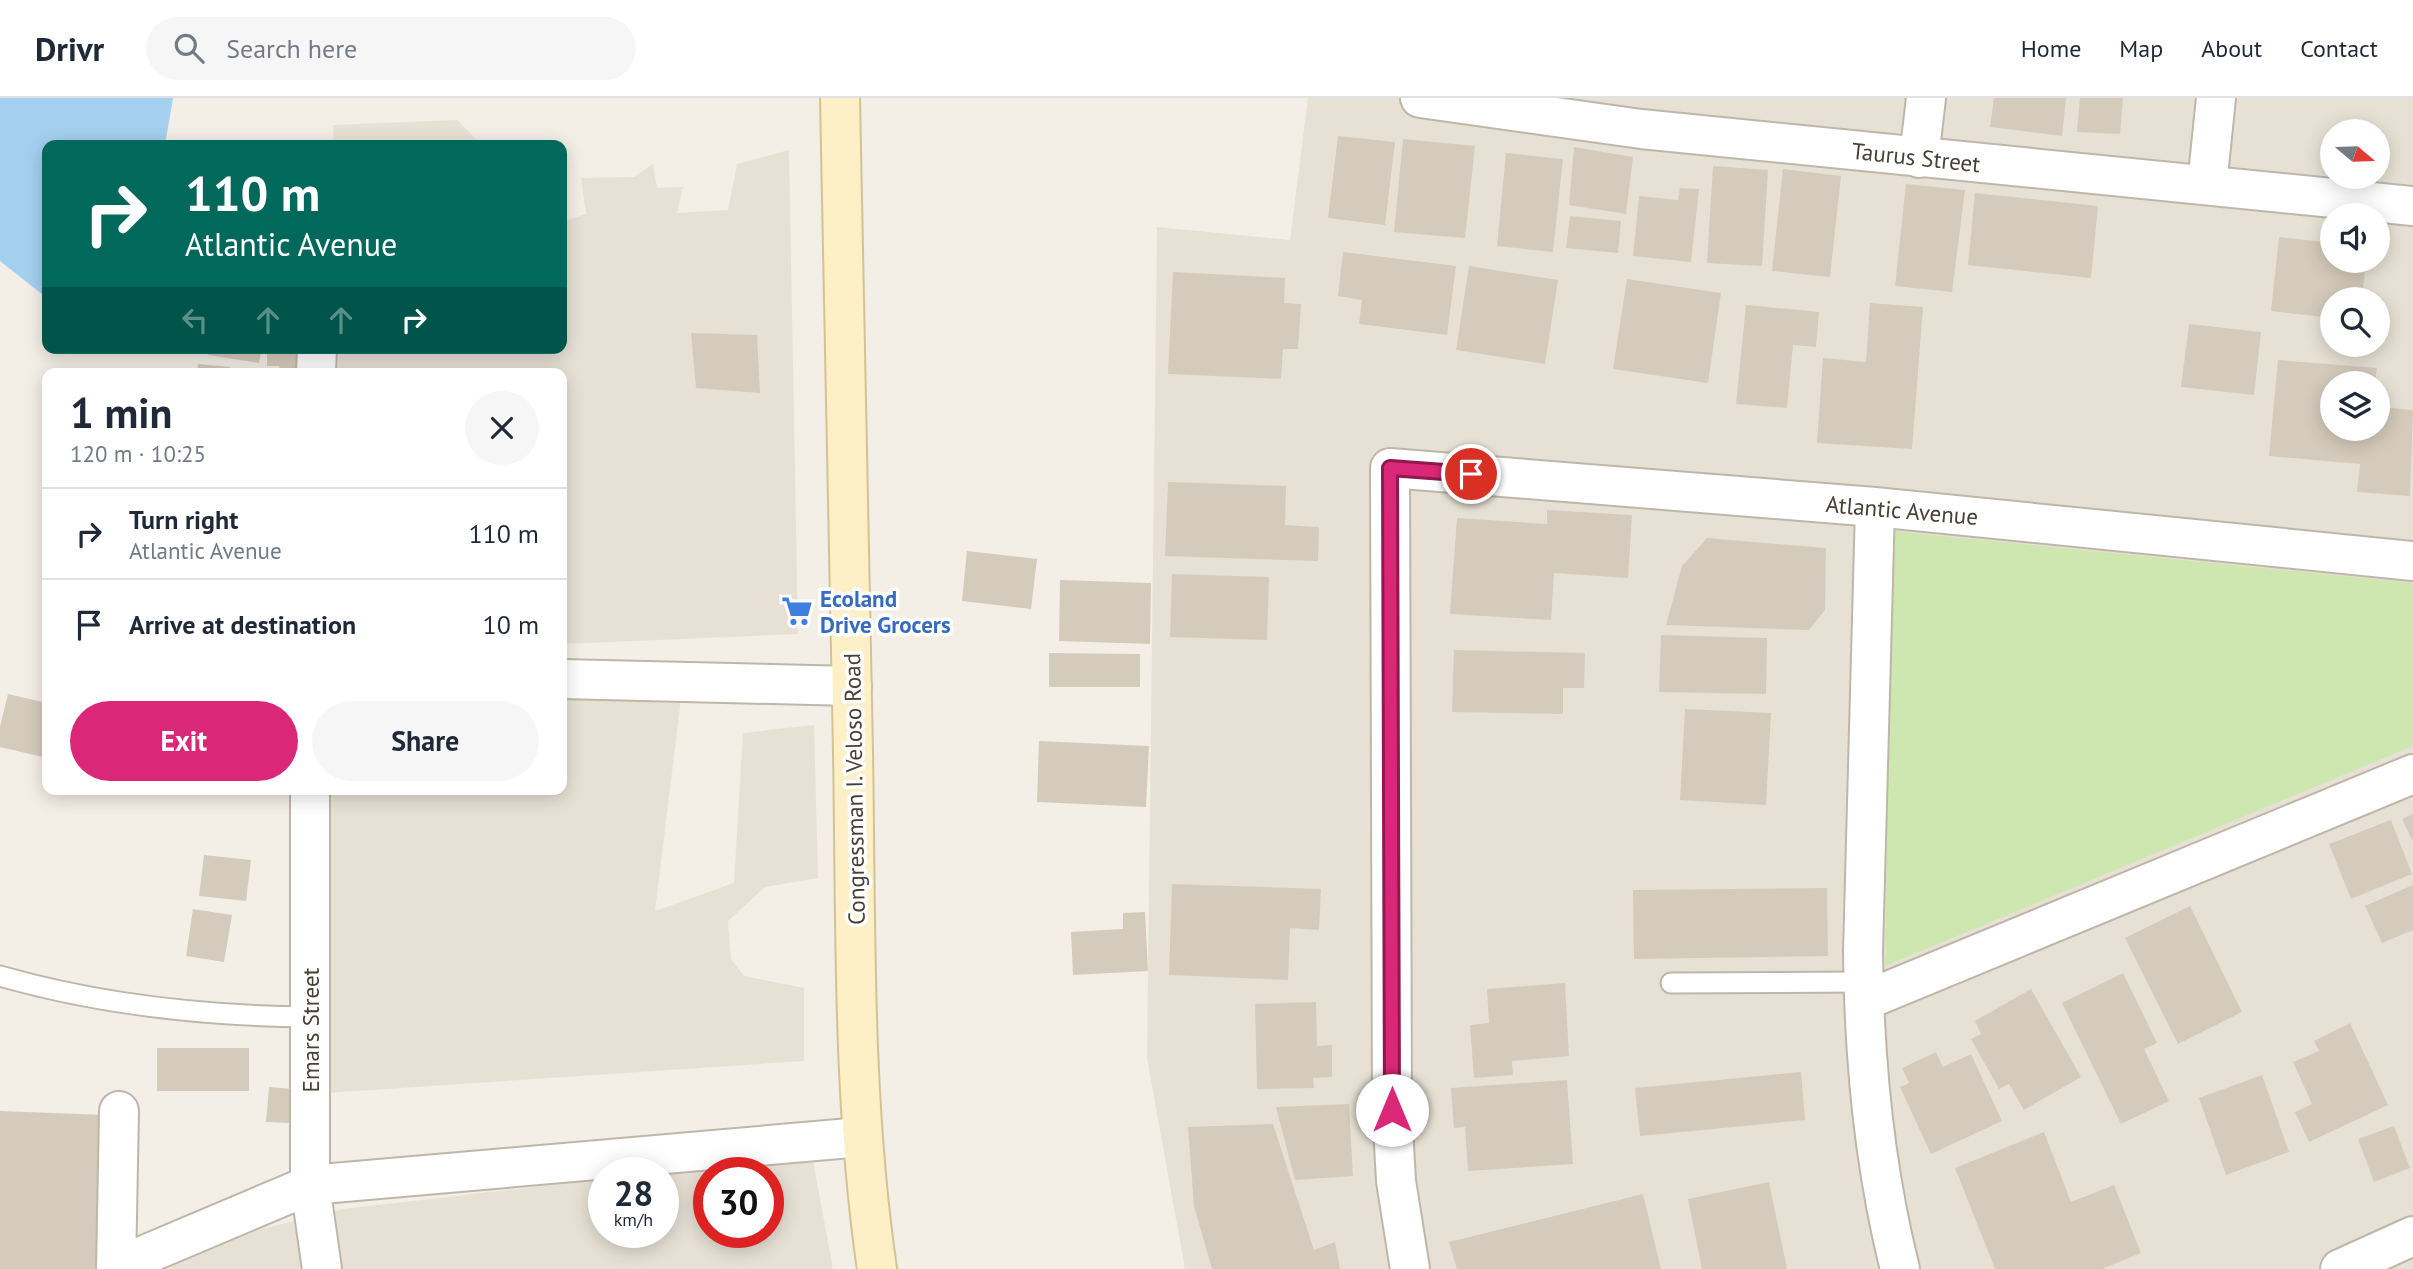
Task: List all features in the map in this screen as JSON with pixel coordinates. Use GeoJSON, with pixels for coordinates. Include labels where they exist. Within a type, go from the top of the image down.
{"type":"FeatureCollection","features":[{"type":"Feature","properties":{"kind":"main road","name":"Congressman I. Veloso Road"},"geometry":{"type":"LineString","coordinates":[[840,98],[856,953],[862,1137],[866,1195],[877,1269]]}},
{"type":"Feature","properties":{"kind":"street","name":"Taurus Street"},"geometry":{"type":"LineString","coordinates":[[1420,98],[1643,113],[1919,158],[2413,206]]}},
{"type":"Feature","properties":{"kind":"street"},"geometry":{"type":"LineString","coordinates":[[1919,158],[1926,98]]}},
{"type":"Feature","properties":{"kind":"street"},"geometry":{"type":"LineString","coordinates":[[2207,185],[2216,98]]}},
{"type":"Feature","properties":{"kind":"street","name":"Atlantic Avenue"},"geometry":{"type":"LineString","coordinates":[[1410,1269],[1396,1181],[1392,1110],[1390,468],[1875,507],[2413,561]]}},
{"type":"Feature","properties":{"kind":"street"},"geometry":{"type":"LineString","coordinates":[[1875,507],[1864,992],[1871,1094],[1882,1186],[1900,1269]]}},
{"type":"Feature","properties":{"kind":"street"},"geometry":{"type":"LineString","coordinates":[[567,680],[852,686]]}},
{"type":"Feature","properties":{"kind":"street"},"geometry":{"type":"LineString","coordinates":[[1864,992],[2413,774]]}},
{"type":"Feature","properties":{"kind":"street","name":"Emars Street"},"geometry":{"type":"LineString","coordinates":[[310,795],[310,1185],[322,1269]]}},
{"type":"Feature","properties":{"kind":"street"},"geometry":{"type":"LineString","coordinates":[[118,1111],[116,1268],[310,1185],[862,1137]]}},
{"type":"Feature","properties":{"kind":"street"},"geometry":{"type":"LineString","coordinates":[[2340,1269],[2413,1236]]}},
{"type":"Feature","properties":{"kind":"lane"},"geometry":{"type":"LineString","coordinates":[[0,975],[114,1001],[196,1013],[310,1017]]}},
{"type":"Feature","properties":{"kind":"lane"},"geometry":{"type":"LineString","coordinates":[[1671,983],[1864,992]]}},
{"type":"Feature","properties":{"kind":"shaded area"},"geometry":{"type":"Polygon","coordinates":[[[1308,98],[2413,98],[2413,1269],[1185,1269],[1147,1058],[1157,227],[1290,240],[1308,98]]]}},
{"type":"Feature","properties":{"kind":"shaded area"},"geometry":{"type":"Polygon","coordinates":[[[457,120],[477,140],[334,140],[333,125],[457,120]]]}},
{"type":"Feature","properties":{"kind":"shaded area"},"geometry":{"type":"Polygon","coordinates":[[[789,150],[798,634],[567,644],[567,368],[338,368],[339,354],[567,354],[567,220],[586,214],[581,178],[634,177],[653,164],[657,188],[683,187],[677,213],[728,210],[737,164],[789,150]]]}},
{"type":"Feature","properties":{"kind":"shaded area"},"geometry":{"type":"Polygon","coordinates":[[[567,697],[681,699],[655,911],[734,883],[743,733],[814,725],[818,878],[765,887],[728,921],[731,959],[744,976],[804,988],[804,1061],[326,1093],[329,795],[567,795],[567,697]]]}},
{"type":"Feature","properties":{"kind":"shaded area"},"geometry":{"type":"Polygon","coordinates":[[[812,1155],[833,1269],[168,1269],[222,1239],[343,1209],[588,1181],[588,1248],[679,1248],[679,1170],[693,1169],[693,1248],[784,1248],[784,1158],[812,1155]]]}},
{"type":"Feature","properties":{"kind":"green space"},"geometry":{"type":"Polygon","coordinates":[[[1892,531],[2413,583],[2413,746],[1885,966],[1892,531]]]}},
{"type":"Feature","properties":{"kind":"water"},"geometry":{"type":"Polygon","coordinates":[[[0,98],[173,98],[166,140],[42,140],[42,294],[0,261],[0,98]]]}},
{"type":"Feature","properties":{"kind":"building"},"geometry":{"type":"Polygon","coordinates":[[[1994,98],[2066,98],[2062,136],[1990,127],[1994,98]]]}},
{"type":"Feature","properties":{"kind":"building"},"geometry":{"type":"Polygon","coordinates":[[[2080,98],[2123,98],[2120,134],[2077,132],[2080,98]]]}},
{"type":"Feature","properties":{"kind":"building"},"geometry":{"type":"Polygon","coordinates":[[[1338,136],[1395,142],[1385,225],[1328,218],[1338,136]]]}},
{"type":"Feature","properties":{"kind":"building"},"geometry":{"type":"Polygon","coordinates":[[[1403,139],[1475,146],[1465,238],[1394,232],[1403,139]]]}},
{"type":"Feature","properties":{"kind":"building"},"geometry":{"type":"Polygon","coordinates":[[[1574,147],[1633,157],[1626,214],[1569,205],[1574,147]]]}},
{"type":"Feature","properties":{"kind":"building"},"geometry":{"type":"Polygon","coordinates":[[[1506,153],[1563,159],[1553,252],[1497,246],[1506,153]]]}},
{"type":"Feature","properties":{"kind":"building"},"geometry":{"type":"Polygon","coordinates":[[[1713,166],[1768,170],[1762,266],[1707,263],[1713,166]]]}},
{"type":"Feature","properties":{"kind":"building"},"geometry":{"type":"Polygon","coordinates":[[[1783,169],[1841,176],[1830,277],[1772,271],[1783,169]]]}},
{"type":"Feature","properties":{"kind":"building"},"geometry":{"type":"Polygon","coordinates":[[[1906,184],[1965,190],[1952,292],[1895,286],[1906,184]]]}},
{"type":"Feature","properties":{"kind":"building"},"geometry":{"type":"Polygon","coordinates":[[[1680,188],[1699,189],[1691,262],[1633,256],[1639,196],[1678,200],[1680,188]]]}},
{"type":"Feature","properties":{"kind":"building"},"geometry":{"type":"Polygon","coordinates":[[[1975,193],[2098,206],[2091,278],[1968,265],[1975,193]]]}},
{"type":"Feature","properties":{"kind":"building"},"geometry":{"type":"Polygon","coordinates":[[[1570,216],[1621,221],[1618,253],[1566,248],[1570,216]]]}},
{"type":"Feature","properties":{"kind":"building"},"geometry":{"type":"Polygon","coordinates":[[[2279,237],[2320,242],[2320,273],[2365,273],[2363,287],[2320,287],[2320,317],[2271,311],[2279,237]]]}},
{"type":"Feature","properties":{"kind":"building"},"geometry":{"type":"Polygon","coordinates":[[[1343,252],[1456,266],[1447,335],[1359,324],[1362,300],[1338,296],[1343,252]]]}},
{"type":"Feature","properties":{"kind":"building"},"geometry":{"type":"Polygon","coordinates":[[[1469,266],[1558,280],[1545,364],[1456,350],[1469,266]]]}},
{"type":"Feature","properties":{"kind":"building"},"geometry":{"type":"Polygon","coordinates":[[[1173,272],[1285,278],[1284,303],[1301,304],[1298,349],[1283,349],[1281,379],[1168,374],[1173,272]]]}},
{"type":"Feature","properties":{"kind":"building"},"geometry":{"type":"Polygon","coordinates":[[[1627,279],[1721,293],[1708,383],[1613,369],[1627,279]]]}},
{"type":"Feature","properties":{"kind":"building"},"geometry":{"type":"Polygon","coordinates":[[[1870,303],[1923,307],[1912,449],[1817,443],[1823,358],[1866,362],[1870,303]]]}},
{"type":"Feature","properties":{"kind":"building"},"geometry":{"type":"Polygon","coordinates":[[[1746,305],[1819,312],[1816,347],[1793,345],[1787,408],[1736,404],[1746,305]]]}},
{"type":"Feature","properties":{"kind":"building"},"geometry":{"type":"Polygon","coordinates":[[[2189,324],[2261,332],[2254,395],[2181,387],[2189,324]]]}},
{"type":"Feature","properties":{"kind":"building"},"geometry":{"type":"Polygon","coordinates":[[[691,333],[757,335],[760,393],[696,388],[691,333]]]}},
{"type":"Feature","properties":{"kind":"building"},"geometry":{"type":"Polygon","coordinates":[[[208,354],[261,354],[259,363],[208,354]]]}},
{"type":"Feature","properties":{"kind":"building"},"geometry":{"type":"Polygon","coordinates":[[[267,354],[315,354],[316,368],[267,366],[267,354]]]}},
{"type":"Feature","properties":{"kind":"building"},"geometry":{"type":"Polygon","coordinates":[[[2278,360],[2377,368],[2377,371],[2320,371],[2320,441],[2390,441],[2390,408],[2413,410],[2410,496],[2357,492],[2360,464],[2269,456],[2278,360]]]}},
{"type":"Feature","properties":{"kind":"building"},"geometry":{"type":"Polygon","coordinates":[[[198,364],[230,367],[230,368],[198,368],[198,364]]]}},
{"type":"Feature","properties":{"kind":"building"},"geometry":{"type":"Polygon","coordinates":[[[1168,482],[1286,486],[1285,525],[1319,527],[1318,561],[1165,556],[1168,482]]]}},
{"type":"Feature","properties":{"kind":"building"},"geometry":{"type":"Polygon","coordinates":[[[1547,510],[1632,515],[1628,578],[1554,573],[1551,620],[1450,614],[1457,518],[1547,524],[1547,510]]]}},
{"type":"Feature","properties":{"kind":"building"},"geometry":{"type":"Polygon","coordinates":[[[1707,538],[1826,548],[1825,610],[1809,630],[1666,625],[1682,566],[1707,538]]]}},
{"type":"Feature","properties":{"kind":"building"},"geometry":{"type":"Polygon","coordinates":[[[967,551],[1037,559],[1031,609],[962,601],[967,551]]]}},
{"type":"Feature","properties":{"kind":"building"},"geometry":{"type":"Polygon","coordinates":[[[1172,574],[1269,577],[1267,640],[1170,637],[1172,574]]]}},
{"type":"Feature","properties":{"kind":"building"},"geometry":{"type":"Polygon","coordinates":[[[1060,580],[1151,583],[1150,644],[1059,641],[1060,580]]]}},
{"type":"Feature","properties":{"kind":"building"},"geometry":{"type":"Polygon","coordinates":[[[1661,635],[1767,638],[1766,694],[1659,692],[1661,635]]]}},
{"type":"Feature","properties":{"kind":"building"},"geometry":{"type":"Polygon","coordinates":[[[1454,650],[1585,653],[1584,688],[1563,688],[1563,714],[1452,712],[1454,650]]]}},
{"type":"Feature","properties":{"kind":"building"},"geometry":{"type":"Polygon","coordinates":[[[1049,653],[1140,654],[1140,687],[1049,687],[1049,653]]]}},
{"type":"Feature","properties":{"kind":"building"},"geometry":{"type":"Polygon","coordinates":[[[8,694],[42,702],[42,757],[0,747],[0,727],[8,694]]]}},
{"type":"Feature","properties":{"kind":"building"},"geometry":{"type":"Polygon","coordinates":[[[1685,709],[1771,713],[1766,805],[1680,800],[1685,709]]]}},
{"type":"Feature","properties":{"kind":"building"},"geometry":{"type":"Polygon","coordinates":[[[1039,741],[1149,746],[1146,807],[1037,802],[1039,741]]]}},
{"type":"Feature","properties":{"kind":"building"},"geometry":{"type":"Polygon","coordinates":[[[2413,814],[2413,842],[2402,819],[2413,814]]]}},
{"type":"Feature","properties":{"kind":"building"},"geometry":{"type":"Polygon","coordinates":[[[2391,820],[2412,874],[2351,899],[2329,844],[2391,820]]]}},
{"type":"Feature","properties":{"kind":"building"},"geometry":{"type":"Polygon","coordinates":[[[204,855],[251,860],[246,901],[199,896],[204,855]]]}},
{"type":"Feature","properties":{"kind":"building"},"geometry":{"type":"Polygon","coordinates":[[[1172,884],[1321,889],[1319,930],[1290,928],[1288,980],[1169,975],[1172,884]]]}},
{"type":"Feature","properties":{"kind":"building"},"geometry":{"type":"Polygon","coordinates":[[[2413,885],[2413,930],[2382,943],[2365,906],[2413,885]]]}},
{"type":"Feature","properties":{"kind":"building"},"geometry":{"type":"Polygon","coordinates":[[[1827,888],[1828,956],[1634,959],[1633,890],[1827,888]]]}},
{"type":"Feature","properties":{"kind":"building"},"geometry":{"type":"Polygon","coordinates":[[[2190,906],[2242,1012],[2178,1044],[2125,938],[2190,906]]]}},
{"type":"Feature","properties":{"kind":"building"},"geometry":{"type":"Polygon","coordinates":[[[193,909],[232,915],[224,962],[186,956],[193,909]]]}},
{"type":"Feature","properties":{"kind":"building"},"geometry":{"type":"Polygon","coordinates":[[[1145,912],[1148,971],[1073,975],[1071,932],[1123,929],[1123,913],[1145,912]]]}},
{"type":"Feature","properties":{"kind":"building"},"geometry":{"type":"Polygon","coordinates":[[[2123,973],[2157,1043],[2144,1049],[2169,1101],[2121,1124],[2062,1003],[2123,973]]]}},
{"type":"Feature","properties":{"kind":"building"},"geometry":{"type":"Polygon","coordinates":[[[1565,983],[1569,1056],[1512,1061],[1513,1075],[1474,1078],[1470,1025],[1489,1023],[1487,989],[1565,983]]]}},
{"type":"Feature","properties":{"kind":"building"},"geometry":{"type":"Polygon","coordinates":[[[2031,989],[2081,1077],[2024,1110],[2009,1084],[1999,1089],[1971,1039],[1981,1034],[1975,1021],[2031,989]]]}},
{"type":"Feature","properties":{"kind":"building"},"geometry":{"type":"Polygon","coordinates":[[[1316,1002],[1317,1046],[1332,1045],[1332,1077],[1313,1078],[1314,1088],[1257,1089],[1255,1004],[1316,1002]]]}},
{"type":"Feature","properties":{"kind":"building"},"geometry":{"type":"Polygon","coordinates":[[[2350,1023],[2388,1105],[2309,1142],[2295,1112],[2312,1104],[2293,1062],[2319,1051],[2314,1041],[2350,1023]]]}},
{"type":"Feature","properties":{"kind":"building"},"geometry":{"type":"Polygon","coordinates":[[[157,1048],[249,1048],[249,1091],[157,1091],[157,1048]]]}},
{"type":"Feature","properties":{"kind":"building"},"geometry":{"type":"Polygon","coordinates":[[[1936,1052],[1943,1067],[1971,1054],[2002,1121],[1931,1154],[1900,1087],[1909,1083],[1902,1068],[1936,1052]]]}},
{"type":"Feature","properties":{"kind":"building"},"geometry":{"type":"Polygon","coordinates":[[[1801,1072],[1805,1120],[1640,1136],[1635,1088],[1801,1072]]]}},
{"type":"Feature","properties":{"kind":"building"},"geometry":{"type":"Polygon","coordinates":[[[2262,1075],[2289,1152],[2226,1175],[2199,1098],[2262,1075]]]}},
{"type":"Feature","properties":{"kind":"building"},"geometry":{"type":"Polygon","coordinates":[[[1567,1080],[1573,1164],[1468,1171],[1465,1127],[1454,1128],[1451,1088],[1567,1080]]]}},
{"type":"Feature","properties":{"kind":"building"},"geometry":{"type":"Polygon","coordinates":[[[269,1087],[292,1089],[289,1123],[266,1122],[269,1087]]]}},
{"type":"Feature","properties":{"kind":"building"},"geometry":{"type":"Polygon","coordinates":[[[1349,1104],[1353,1176],[1295,1180],[1276,1107],[1349,1104]]]}},
{"type":"Feature","properties":{"kind":"building"},"geometry":{"type":"Polygon","coordinates":[[[0,1111],[106,1115],[99,1269],[0,1269],[0,1111]]]}},
{"type":"Feature","properties":{"kind":"building"},"geometry":{"type":"Polygon","coordinates":[[[1273,1124],[1314,1250],[1335,1242],[1340,1269],[1212,1269],[1194,1206],[1188,1127],[1273,1124]]]}},
{"type":"Feature","properties":{"kind":"building"},"geometry":{"type":"Polygon","coordinates":[[[2394,1126],[2410,1168],[2374,1182],[2358,1139],[2394,1126]]]}},
{"type":"Feature","properties":{"kind":"building"},"geometry":{"type":"Polygon","coordinates":[[[2044,1132],[2071,1202],[2114,1185],[2141,1253],[2102,1269],[1995,1269],[1955,1168],[2044,1132]]]}},
{"type":"Feature","properties":{"kind":"building"},"geometry":{"type":"Polygon","coordinates":[[[1769,1182],[1787,1269],[1702,1269],[1688,1199],[1769,1182]]]}},
{"type":"Feature","properties":{"kind":"building"},"geometry":{"type":"Polygon","coordinates":[[[1643,1194],[1661,1269],[1457,1269],[1449,1242],[1643,1194]]]}},
{"type":"Feature","properties":{"kind":"place","name":"Ecoland Drive Grocers"},"geometry":{"type":"Point","coordinates":[797,611]}},
{"type":"Feature","properties":{"kind":"route"},"geometry":{"type":"LineString","coordinates":[[1392,1110],[1390,468],[1471,474]]}}]}
